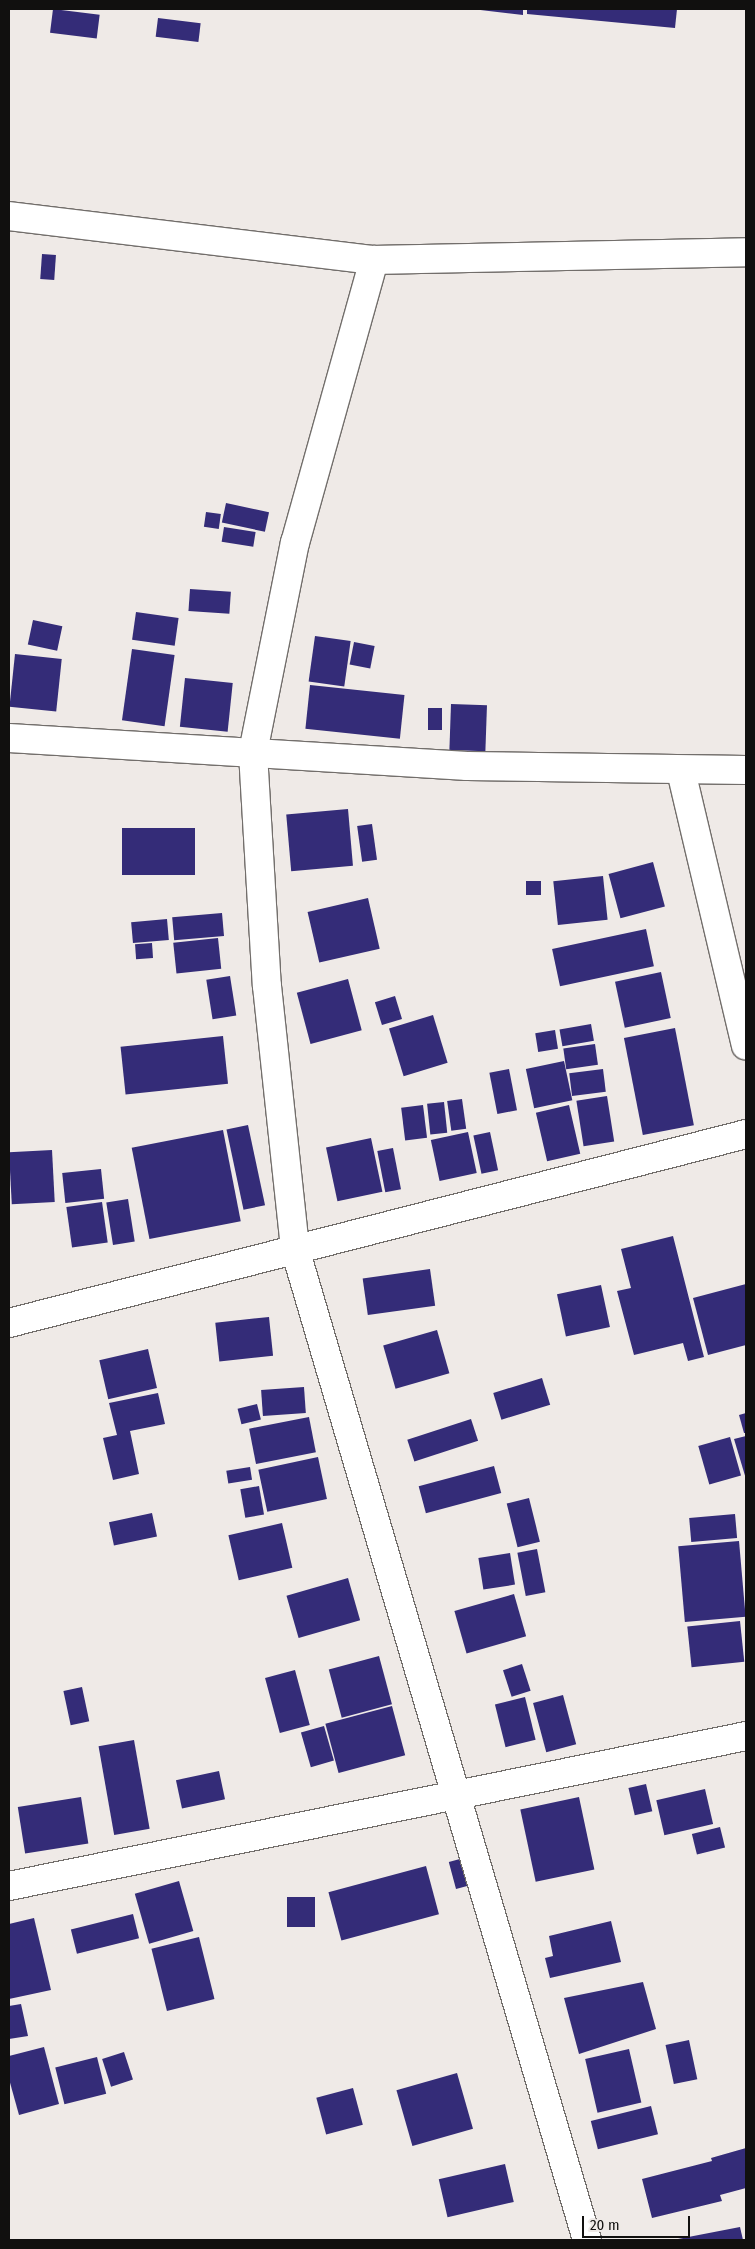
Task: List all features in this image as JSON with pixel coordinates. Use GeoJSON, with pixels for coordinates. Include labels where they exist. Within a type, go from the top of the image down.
{"type":"FeatureCollection","features":[{"type":"Feature","properties":{"kind":"street"},"geometry":{"type":"LineString","coordinates":[[9,216],[374,260],[746,252]]}},
{"type":"Feature","properties":{"kind":"street"},"geometry":{"type":"LineString","coordinates":[[374,260],[295,542],[252,753],[267,986],[296,1249],[587,2240]]}},
{"type":"Feature","properties":{"kind":"street"},"geometry":{"type":"LineString","coordinates":[[9,738],[467,766],[681,771],[746,770]]}},
{"type":"Feature","properties":{"kind":"street"},"geometry":{"type":"LineString","coordinates":[[681,771],[746,1045]]}},
{"type":"Feature","properties":{"kind":"street"},"geometry":{"type":"LineString","coordinates":[[9,1323],[746,1134]]}},
{"type":"Feature","properties":{"kind":"street"},"geometry":{"type":"LineString","coordinates":[[9,1886],[139,1857],[456,1796],[746,1736]]}},
{"type":"Feature","properties":{"kind":"building"},"geometry":{"type":"Polygon","coordinates":[[[53,9],[100,15],[97,39],[50,33],[53,9]]]}},
{"type":"Feature","properties":{"kind":"building"},"geometry":{"type":"Polygon","coordinates":[[[472,9],[523,9],[523,15],[472,9]]]}},
{"type":"Feature","properties":{"kind":"building"},"geometry":{"type":"Polygon","coordinates":[[[527,9],[677,9],[675,28],[527,14],[527,9]]]}},
{"type":"Feature","properties":{"kind":"building"},"geometry":{"type":"Polygon","coordinates":[[[158,18],[201,23],[198,42],[156,37],[158,18]]]}},
{"type":"Feature","properties":{"kind":"building"},"geometry":{"type":"Polygon","coordinates":[[[42,254],[56,255],[54,280],[40,279],[42,254]]]}},
{"type":"Feature","properties":{"kind":"building"},"geometry":{"type":"Polygon","coordinates":[[[226,503],[269,512],[265,532],[222,523],[226,503]]]}},
{"type":"Feature","properties":{"kind":"building"},"geometry":{"type":"Polygon","coordinates":[[[206,512],[221,514],[219,529],[204,527],[206,512]]]}},
{"type":"Feature","properties":{"kind":"building"},"geometry":{"type":"Polygon","coordinates":[[[224,527],[256,532],[253,547],[222,542],[224,527]]]}},
{"type":"Feature","properties":{"kind":"building"},"geometry":{"type":"Polygon","coordinates":[[[190,589],[231,592],[229,614],[188,611],[190,589]]]}},
{"type":"Feature","properties":{"kind":"building"},"geometry":{"type":"Polygon","coordinates":[[[136,612],[179,618],[175,646],[132,640],[136,612]]]}},
{"type":"Feature","properties":{"kind":"building"},"geometry":{"type":"Polygon","coordinates":[[[33,620],[62,626],[57,651],[28,644],[33,620]]]}},
{"type":"Feature","properties":{"kind":"building"},"geometry":{"type":"Polygon","coordinates":[[[315,636],[351,641],[344,687],[309,682],[315,636]]]}},
{"type":"Feature","properties":{"kind":"building"},"geometry":{"type":"Polygon","coordinates":[[[354,642],[375,646],[370,669],[350,665],[354,642]]]}},
{"type":"Feature","properties":{"kind":"building"},"geometry":{"type":"Polygon","coordinates":[[[132,649],[175,655],[165,726],[122,720],[132,649]]]}},
{"type":"Feature","properties":{"kind":"building"},"geometry":{"type":"Polygon","coordinates":[[[15,654],[62,659],[56,712],[9,707],[15,654]]]}},
{"type":"Feature","properties":{"kind":"building"},"geometry":{"type":"Polygon","coordinates":[[[185,678],[233,683],[228,732],[180,727],[185,678]]]}},
{"type":"Feature","properties":{"kind":"building"},"geometry":{"type":"Polygon","coordinates":[[[310,685],[404,695],[400,739],[305,729],[310,685]]]}},
{"type":"Feature","properties":{"kind":"building"},"geometry":{"type":"Polygon","coordinates":[[[451,704],[487,705],[485,751],[449,750],[451,704]]]}},
{"type":"Feature","properties":{"kind":"building"},"geometry":{"type":"Polygon","coordinates":[[[428,708],[442,708],[442,730],[428,730],[428,708]]]}},
{"type":"Feature","properties":{"kind":"building"},"geometry":{"type":"Polygon","coordinates":[[[348,809],[353,866],[291,871],[286,814],[348,809]]]}},
{"type":"Feature","properties":{"kind":"building"},"geometry":{"type":"Polygon","coordinates":[[[372,824],[377,860],[362,862],[357,826],[372,824]]]}},
{"type":"Feature","properties":{"kind":"building"},"geometry":{"type":"Polygon","coordinates":[[[122,828],[195,828],[195,875],[122,875],[122,828]]]}},
{"type":"Feature","properties":{"kind":"building"},"geometry":{"type":"Polygon","coordinates":[[[653,862],[665,906],[620,918],[609,874],[653,862]]]}},
{"type":"Feature","properties":{"kind":"building"},"geometry":{"type":"Polygon","coordinates":[[[603,876],[608,920],[558,925],[553,881],[603,876]]]}},
{"type":"Feature","properties":{"kind":"building"},"geometry":{"type":"Polygon","coordinates":[[[526,881],[541,881],[541,895],[526,895],[526,881]]]}},
{"type":"Feature","properties":{"kind":"building"},"geometry":{"type":"Polygon","coordinates":[[[368,898],[380,949],[319,963],[308,912],[368,898]]]}},
{"type":"Feature","properties":{"kind":"building"},"geometry":{"type":"Polygon","coordinates":[[[222,913],[224,936],[174,940],[172,917],[222,913]]]}},
{"type":"Feature","properties":{"kind":"building"},"geometry":{"type":"Polygon","coordinates":[[[167,919],[169,940],[133,943],[131,922],[167,919]]]}},
{"type":"Feature","properties":{"kind":"building"},"geometry":{"type":"Polygon","coordinates":[[[646,929],[654,966],[560,986],[552,949],[646,929]]]}},
{"type":"Feature","properties":{"kind":"building"},"geometry":{"type":"Polygon","coordinates":[[[218,938],[221,969],[176,974],[173,943],[218,938]]]}},
{"type":"Feature","properties":{"kind":"building"},"geometry":{"type":"Polygon","coordinates":[[[152,943],[153,958],[136,959],[135,944],[152,943]]]}},
{"type":"Feature","properties":{"kind":"building"},"geometry":{"type":"Polygon","coordinates":[[[661,972],[671,1018],[625,1028],[615,982],[661,972]]]}},
{"type":"Feature","properties":{"kind":"building"},"geometry":{"type":"Polygon","coordinates":[[[230,976],[236,1016],[213,1019],[206,980],[230,976]]]}},
{"type":"Feature","properties":{"kind":"building"},"geometry":{"type":"Polygon","coordinates":[[[348,979],[362,1030],[311,1044],[297,993],[348,979]]]}},
{"type":"Feature","properties":{"kind":"building"},"geometry":{"type":"Polygon","coordinates":[[[395,996],[402,1019],[382,1025],[375,1002],[395,996]]]}},
{"type":"Feature","properties":{"kind":"building"},"geometry":{"type":"Polygon","coordinates":[[[433,1015],[448,1063],[404,1076],[389,1028],[433,1015]]]}},
{"type":"Feature","properties":{"kind":"building"},"geometry":{"type":"Polygon","coordinates":[[[591,1024],[594,1041],[562,1046],[559,1030],[591,1024]]]}},
{"type":"Feature","properties":{"kind":"building"},"geometry":{"type":"Polygon","coordinates":[[[675,1028],[694,1125],[643,1135],[624,1038],[675,1028]]]}},
{"type":"Feature","properties":{"kind":"building"},"geometry":{"type":"Polygon","coordinates":[[[555,1030],[558,1049],[538,1052],[535,1033],[555,1030]]]}},
{"type":"Feature","properties":{"kind":"building"},"geometry":{"type":"Polygon","coordinates":[[[223,1036],[228,1084],[126,1095],[121,1047],[223,1036]]]}},
{"type":"Feature","properties":{"kind":"building"},"geometry":{"type":"Polygon","coordinates":[[[595,1044],[598,1065],[566,1069],[563,1048],[595,1044]]]}},
{"type":"Feature","properties":{"kind":"building"},"geometry":{"type":"Polygon","coordinates":[[[564,1061],[572,1100],[534,1108],[526,1069],[564,1061]]]}},
{"type":"Feature","properties":{"kind":"building"},"geometry":{"type":"Polygon","coordinates":[[[509,1069],[517,1110],[497,1114],[489,1073],[509,1069]]]}},
{"type":"Feature","properties":{"kind":"building"},"geometry":{"type":"Polygon","coordinates":[[[603,1069],[606,1092],[572,1096],[569,1073],[603,1069]]]}},
{"type":"Feature","properties":{"kind":"building"},"geometry":{"type":"Polygon","coordinates":[[[607,1096],[614,1141],[584,1146],[576,1101],[607,1096]]]}},
{"type":"Feature","properties":{"kind":"building"},"geometry":{"type":"Polygon","coordinates":[[[462,1099],[466,1129],[451,1131],[447,1101],[462,1099]]]}},
{"type":"Feature","properties":{"kind":"building"},"geometry":{"type":"Polygon","coordinates":[[[444,1102],[447,1133],[430,1135],[427,1104],[444,1102]]]}},
{"type":"Feature","properties":{"kind":"building"},"geometry":{"type":"Polygon","coordinates":[[[423,1105],[427,1138],[405,1140],[401,1108],[423,1105]]]}},
{"type":"Feature","properties":{"kind":"building"},"geometry":{"type":"Polygon","coordinates":[[[569,1105],[580,1154],[547,1161],[536,1113],[569,1105]]]}},
{"type":"Feature","properties":{"kind":"building"},"geometry":{"type":"Polygon","coordinates":[[[248,1125],[265,1205],[244,1210],[226,1130],[248,1125]]]}},
{"type":"Feature","properties":{"kind":"building"},"geometry":{"type":"Polygon","coordinates":[[[223,1130],[241,1221],[149,1239],[132,1148],[223,1130]]]}},
{"type":"Feature","properties":{"kind":"building"},"geometry":{"type":"Polygon","coordinates":[[[468,1132],[477,1173],[440,1181],[431,1140],[468,1132]]]}},
{"type":"Feature","properties":{"kind":"building"},"geometry":{"type":"Polygon","coordinates":[[[490,1132],[498,1170],[481,1174],[473,1136],[490,1132]]]}},
{"type":"Feature","properties":{"kind":"building"},"geometry":{"type":"Polygon","coordinates":[[[371,1138],[382,1192],[337,1201],[326,1148],[371,1138]]]}},
{"type":"Feature","properties":{"kind":"building"},"geometry":{"type":"Polygon","coordinates":[[[393,1148],[401,1189],[385,1192],[377,1151],[393,1148]]]}},
{"type":"Feature","properties":{"kind":"building"},"geometry":{"type":"Polygon","coordinates":[[[52,1150],[55,1202],[12,1204],[9,1152],[52,1150]]]}},
{"type":"Feature","properties":{"kind":"building"},"geometry":{"type":"Polygon","coordinates":[[[101,1169],[104,1199],[65,1203],[62,1173],[101,1169]]]}},
{"type":"Feature","properties":{"kind":"building"},"geometry":{"type":"Polygon","coordinates":[[[128,1199],[135,1241],[113,1245],[106,1202],[128,1199]]]}},
{"type":"Feature","properties":{"kind":"building"},"geometry":{"type":"Polygon","coordinates":[[[102,1202],[108,1243],[72,1248],[66,1207],[102,1202]]]}},
{"type":"Feature","properties":{"kind":"building"},"geometry":{"type":"Polygon","coordinates":[[[673,1236],[704,1357],[688,1361],[683,1343],[634,1355],[617,1291],[631,1288],[621,1249],[673,1236]]]}},
{"type":"Feature","properties":{"kind":"building"},"geometry":{"type":"Polygon","coordinates":[[[430,1269],[435,1306],[368,1315],[363,1278],[430,1269]]]}},
{"type":"Feature","properties":{"kind":"building"},"geometry":{"type":"Polygon","coordinates":[[[746,1284],[746,1345],[708,1355],[693,1298],[746,1284]]]}},
{"type":"Feature","properties":{"kind":"building"},"geometry":{"type":"Polygon","coordinates":[[[601,1285],[610,1327],[566,1336],[557,1294],[601,1285]]]}},
{"type":"Feature","properties":{"kind":"building"},"geometry":{"type":"Polygon","coordinates":[[[269,1317],[273,1356],[219,1361],[215,1323],[269,1317]]]}},
{"type":"Feature","properties":{"kind":"building"},"geometry":{"type":"Polygon","coordinates":[[[437,1330],[449,1373],[396,1389],[383,1345],[437,1330]]]}},
{"type":"Feature","properties":{"kind":"building"},"geometry":{"type":"Polygon","coordinates":[[[148,1349],[157,1388],[108,1399],[99,1360],[148,1349]]]}},
{"type":"Feature","properties":{"kind":"building"},"geometry":{"type":"Polygon","coordinates":[[[542,1378],[550,1405],[501,1420],[493,1393],[542,1378]]]}},
{"type":"Feature","properties":{"kind":"building"},"geometry":{"type":"Polygon","coordinates":[[[304,1387],[306,1413],[263,1416],[261,1390],[304,1387]]]}},
{"type":"Feature","properties":{"kind":"building"},"geometry":{"type":"Polygon","coordinates":[[[158,1393],[165,1424],[130,1431],[139,1474],[113,1480],[103,1438],[117,1435],[109,1403],[158,1393]]]}},
{"type":"Feature","properties":{"kind":"building"},"geometry":{"type":"Polygon","coordinates":[[[257,1404],[261,1420],[241,1424],[238,1409],[257,1404]]]}},
{"type":"Feature","properties":{"kind":"building"},"geometry":{"type":"Polygon","coordinates":[[[746,1413],[746,1433],[744,1433],[739,1415],[746,1413]]]}},
{"type":"Feature","properties":{"kind":"building"},"geometry":{"type":"Polygon","coordinates":[[[309,1417],[316,1452],[256,1464],[249,1429],[309,1417]]]}},
{"type":"Feature","properties":{"kind":"building"},"geometry":{"type":"Polygon","coordinates":[[[471,1419],[478,1441],[414,1462],[407,1440],[471,1419]]]}},
{"type":"Feature","properties":{"kind":"building"},"geometry":{"type":"Polygon","coordinates":[[[746,1436],[746,1479],[734,1439],[746,1436]]]}},
{"type":"Feature","properties":{"kind":"building"},"geometry":{"type":"Polygon","coordinates":[[[730,1437],[741,1475],[709,1485],[698,1446],[730,1437]]]}},
{"type":"Feature","properties":{"kind":"building"},"geometry":{"type":"Polygon","coordinates":[[[318,1457],[327,1499],[267,1512],[258,1470],[318,1457]]]}},
{"type":"Feature","properties":{"kind":"building"},"geometry":{"type":"Polygon","coordinates":[[[494,1466],[501,1493],[426,1513],[419,1486],[494,1466]]]}},
{"type":"Feature","properties":{"kind":"building"},"geometry":{"type":"Polygon","coordinates":[[[250,1467],[252,1480],[228,1484],[226,1471],[250,1467]]]}},
{"type":"Feature","properties":{"kind":"building"},"geometry":{"type":"Polygon","coordinates":[[[259,1486],[264,1515],[245,1518],[240,1489],[259,1486]]]}},
{"type":"Feature","properties":{"kind":"building"},"geometry":{"type":"Polygon","coordinates":[[[529,1498],[540,1542],[518,1547],[507,1504],[529,1498]]]}},
{"type":"Feature","properties":{"kind":"building"},"geometry":{"type":"Polygon","coordinates":[[[152,1513],[157,1536],[114,1546],[109,1522],[152,1513]]]}},
{"type":"Feature","properties":{"kind":"building"},"geometry":{"type":"Polygon","coordinates":[[[735,1514],[737,1538],[691,1542],[689,1518],[735,1514]]]}},
{"type":"Feature","properties":{"kind":"building"},"geometry":{"type":"Polygon","coordinates":[[[282,1523],[292,1568],[239,1580],[228,1535],[282,1523]]]}},
{"type":"Feature","properties":{"kind":"building"},"geometry":{"type":"Polygon","coordinates":[[[739,1541],[746,1617],[685,1622],[678,1546],[739,1541]]]}},
{"type":"Feature","properties":{"kind":"building"},"geometry":{"type":"Polygon","coordinates":[[[537,1549],[545,1592],[526,1596],[517,1553],[537,1549]]]}},
{"type":"Feature","properties":{"kind":"building"},"geometry":{"type":"Polygon","coordinates":[[[510,1553],[515,1585],[483,1590],[478,1558],[510,1553]]]}},
{"type":"Feature","properties":{"kind":"building"},"geometry":{"type":"Polygon","coordinates":[[[348,1578],[360,1620],[299,1638],[286,1596],[348,1578]]]}},
{"type":"Feature","properties":{"kind":"building"},"geometry":{"type":"Polygon","coordinates":[[[514,1594],[526,1636],[467,1653],[454,1611],[514,1594]]]}},
{"type":"Feature","properties":{"kind":"building"},"geometry":{"type":"Polygon","coordinates":[[[740,1621],[744,1662],[692,1667],[687,1627],[740,1621]]]}},
{"type":"Feature","properties":{"kind":"building"},"geometry":{"type":"Polygon","coordinates":[[[379,1656],[392,1704],[342,1718],[329,1669],[379,1656]]]}},
{"type":"Feature","properties":{"kind":"building"},"geometry":{"type":"Polygon","coordinates":[[[522,1664],[531,1691],[512,1697],[503,1670],[522,1664]]]}},
{"type":"Feature","properties":{"kind":"building"},"geometry":{"type":"Polygon","coordinates":[[[295,1670],[310,1725],[280,1733],[265,1678],[295,1670]]]}},
{"type":"Feature","properties":{"kind":"building"},"geometry":{"type":"Polygon","coordinates":[[[82,1687],[89,1721],[71,1725],[63,1691],[82,1687]]]}},
{"type":"Feature","properties":{"kind":"building"},"geometry":{"type":"Polygon","coordinates":[[[563,1695],[576,1744],[546,1752],[533,1703],[563,1695]]]}},
{"type":"Feature","properties":{"kind":"building"},"geometry":{"type":"Polygon","coordinates":[[[525,1697],[536,1740],[506,1747],[495,1704],[525,1697]]]}},
{"type":"Feature","properties":{"kind":"building"},"geometry":{"type":"Polygon","coordinates":[[[392,1706],[405,1755],[339,1773],[325,1724],[392,1706]]]}},
{"type":"Feature","properties":{"kind":"building"},"geometry":{"type":"Polygon","coordinates":[[[324,1726],[334,1761],[311,1767],[301,1733],[324,1726]]]}},
{"type":"Feature","properties":{"kind":"building"},"geometry":{"type":"Polygon","coordinates":[[[134,1740],[150,1829],[114,1835],[99,1746],[134,1740]]]}},
{"type":"Feature","properties":{"kind":"building"},"geometry":{"type":"Polygon","coordinates":[[[219,1771],[225,1799],[182,1809],[176,1780],[219,1771]]]}},
{"type":"Feature","properties":{"kind":"building"},"geometry":{"type":"Polygon","coordinates":[[[646,1784],[652,1811],[635,1815],[628,1788],[646,1784]]]}},
{"type":"Feature","properties":{"kind":"building"},"geometry":{"type":"Polygon","coordinates":[[[705,1789],[713,1824],[664,1835],[656,1800],[705,1789]]]}},
{"type":"Feature","properties":{"kind":"building"},"geometry":{"type":"Polygon","coordinates":[[[81,1797],[88,1843],[25,1853],[18,1807],[81,1797]]]}},
{"type":"Feature","properties":{"kind":"building"},"geometry":{"type":"Polygon","coordinates":[[[579,1797],[594,1869],[536,1882],[520,1809],[579,1797]]]}},
{"type":"Feature","properties":{"kind":"building"},"geometry":{"type":"Polygon","coordinates":[[[720,1827],[725,1847],[697,1854],[692,1834],[720,1827]]]}},
{"type":"Feature","properties":{"kind":"building"},"geometry":{"type":"Polygon","coordinates":[[[471,1856],[478,1883],[456,1889],[449,1862],[471,1856]]]}},
{"type":"Feature","properties":{"kind":"building"},"geometry":{"type":"Polygon","coordinates":[[[426,1866],[439,1914],[341,1940],[328,1892],[426,1866]]]}},
{"type":"Feature","properties":{"kind":"building"},"geometry":{"type":"Polygon","coordinates":[[[179,1881],[193,1931],[149,1944],[135,1894],[179,1881]]]}},
{"type":"Feature","properties":{"kind":"building"},"geometry":{"type":"Polygon","coordinates":[[[287,1897],[315,1897],[315,1927],[287,1927],[287,1897]]]}},
{"type":"Feature","properties":{"kind":"building"},"geometry":{"type":"Polygon","coordinates":[[[133,1914],[139,1938],[77,1954],[71,1929],[133,1914]]]}},
{"type":"Feature","properties":{"kind":"building"},"geometry":{"type":"Polygon","coordinates":[[[34,1918],[51,1990],[9,1999],[9,1924],[34,1918]]]}},
{"type":"Feature","properties":{"kind":"building"},"geometry":{"type":"Polygon","coordinates":[[[611,1921],[621,1962],[550,1978],[545,1958],[553,1956],[549,1936],[611,1921]]]}},
{"type":"Feature","properties":{"kind":"building"},"geometry":{"type":"Polygon","coordinates":[[[199,1937],[214,1999],[167,2011],[151,1949],[199,1937]]]}},
{"type":"Feature","properties":{"kind":"building"},"geometry":{"type":"Polygon","coordinates":[[[643,1982],[656,2029],[579,2054],[564,1998],[643,1982]]]}},
{"type":"Feature","properties":{"kind":"building"},"geometry":{"type":"Polygon","coordinates":[[[21,2004],[28,2036],[9,2039],[9,2006],[21,2004]]]}},
{"type":"Feature","properties":{"kind":"building"},"geometry":{"type":"Polygon","coordinates":[[[689,2040],[697,2079],[674,2084],[666,2045],[689,2040]]]}},
{"type":"Feature","properties":{"kind":"building"},"geometry":{"type":"Polygon","coordinates":[[[44,2047],[59,2104],[19,2115],[9,2079],[9,2056],[44,2047]]]}},
{"type":"Feature","properties":{"kind":"building"},"geometry":{"type":"Polygon","coordinates":[[[629,2049],[641,2103],[598,2113],[585,2059],[629,2049]]]}},
{"type":"Feature","properties":{"kind":"building"},"geometry":{"type":"Polygon","coordinates":[[[124,2052],[133,2080],[111,2087],[102,2059],[124,2052]]]}},
{"type":"Feature","properties":{"kind":"building"},"geometry":{"type":"Polygon","coordinates":[[[97,2057],[106,2094],[64,2104],[55,2067],[97,2057]]]}},
{"type":"Feature","properties":{"kind":"building"},"geometry":{"type":"Polygon","coordinates":[[[457,2073],[473,2129],[412,2146],[396,2090],[457,2073]]]}},
{"type":"Feature","properties":{"kind":"building"},"geometry":{"type":"Polygon","coordinates":[[[353,2088],[363,2125],[326,2135],[316,2098],[353,2088]]]}},
{"type":"Feature","properties":{"kind":"building"},"geometry":{"type":"Polygon","coordinates":[[[651,2106],[658,2134],[598,2149],[591,2121],[651,2106]]]}},
{"type":"Feature","properties":{"kind":"building"},"geometry":{"type":"Polygon","coordinates":[[[746,2148],[746,2188],[720,2195],[722,2201],[652,2218],[642,2179],[712,2161],[711,2158],[746,2148]]]}},
{"type":"Feature","properties":{"kind":"building"},"geometry":{"type":"Polygon","coordinates":[[[505,2164],[514,2202],[448,2217],[439,2179],[505,2164]]]}},
{"type":"Feature","properties":{"kind":"building"},"geometry":{"type":"Polygon","coordinates":[[[740,2227],[743,2240],[678,2239],[740,2227]]]}}]}
